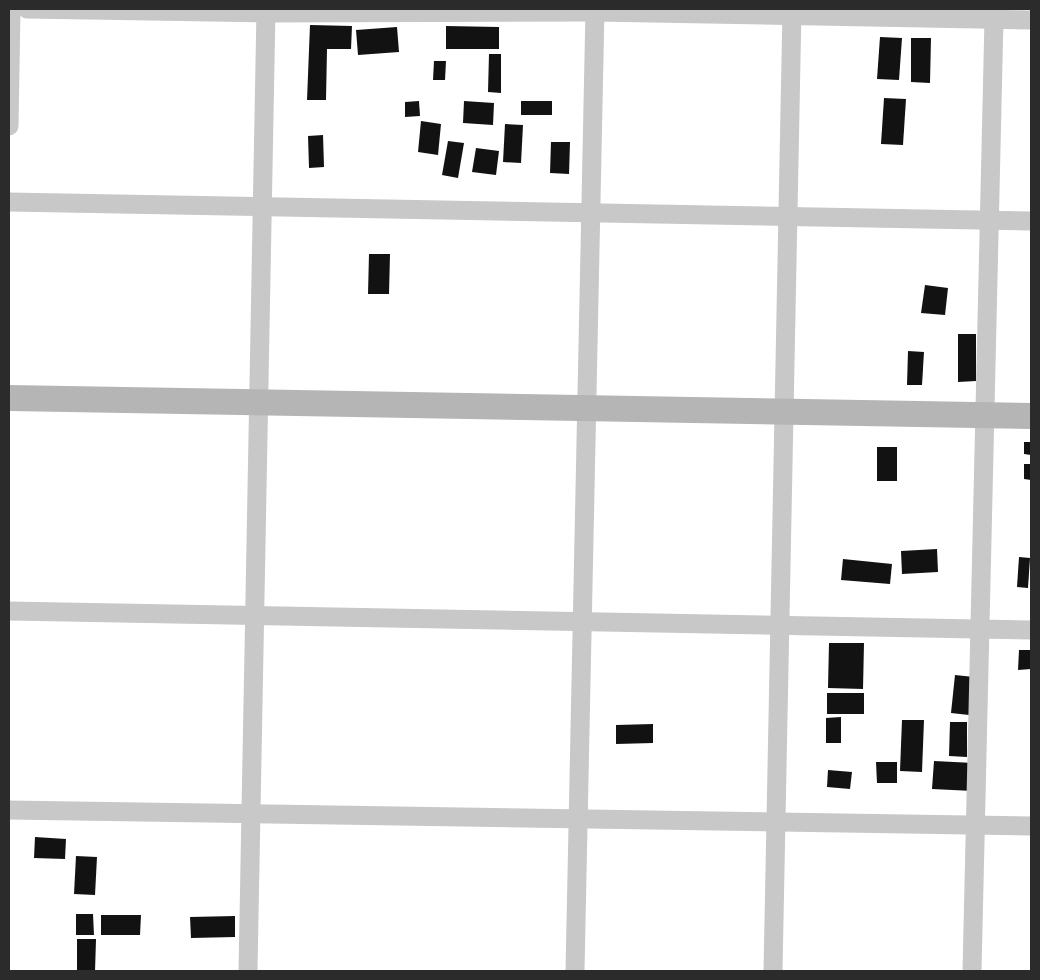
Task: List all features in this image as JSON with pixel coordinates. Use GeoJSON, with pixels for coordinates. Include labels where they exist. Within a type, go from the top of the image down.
{"type":"FeatureCollection","features":[{"type":"Feature","properties":{"kind":"street"},"geometry":{"type":"LineString","coordinates":[[9,126],[11,9]]}},
{"type":"Feature","properties":{"kind":"street"},"geometry":{"type":"LineString","coordinates":[[27,9],[792,12],[1031,20]]}},
{"type":"Feature","properties":{"kind":"street"},"geometry":{"type":"LineString","coordinates":[[575,971],[595,10]]}},
{"type":"Feature","properties":{"kind":"street"},"geometry":{"type":"LineString","coordinates":[[248,971],[266,11]]}},
{"type":"Feature","properties":{"kind":"street"},"geometry":{"type":"LineString","coordinates":[[773,971],[792,12]]}},
{"type":"Feature","properties":{"kind":"street"},"geometry":{"type":"LineString","coordinates":[[972,971],[994,19]]}},
{"type":"Feature","properties":{"kind":"street"},"geometry":{"type":"LineString","coordinates":[[9,202],[1031,221]]}},
{"type":"Feature","properties":{"kind":"street"},"geometry":{"type":"LineString","coordinates":[[9,398],[1031,416]]}},
{"type":"Feature","properties":{"kind":"street"},"geometry":{"type":"LineString","coordinates":[[9,611],[1031,630]]}},
{"type":"Feature","properties":{"kind":"street"},"geometry":{"type":"LineString","coordinates":[[9,810],[1031,826]]}},
{"type":"Feature","properties":{"kind":"building"},"geometry":{"type":"Polygon","coordinates":[[[310,25],[352,26],[351,49],[327,49],[326,100],[307,100],[310,25]]]}},
{"type":"Feature","properties":{"kind":"building"},"geometry":{"type":"Polygon","coordinates":[[[446,26],[499,27],[499,49],[446,49],[446,26]]]}},
{"type":"Feature","properties":{"kind":"building"},"geometry":{"type":"Polygon","coordinates":[[[397,27],[399,52],[358,55],[356,30],[397,27]]]}},
{"type":"Feature","properties":{"kind":"building"},"geometry":{"type":"Polygon","coordinates":[[[880,37],[902,38],[899,80],[877,79],[880,37]]]}},
{"type":"Feature","properties":{"kind":"building"},"geometry":{"type":"Polygon","coordinates":[[[911,38],[931,38],[930,83],[911,82],[911,38]]]}},
{"type":"Feature","properties":{"kind":"building"},"geometry":{"type":"Polygon","coordinates":[[[489,54],[501,54],[501,93],[488,92],[489,54]]]}},
{"type":"Feature","properties":{"kind":"building"},"geometry":{"type":"Polygon","coordinates":[[[434,61],[446,61],[445,80],[433,80],[434,61]]]}},
{"type":"Feature","properties":{"kind":"building"},"geometry":{"type":"Polygon","coordinates":[[[884,98],[906,99],[903,145],[881,144],[884,98]]]}},
{"type":"Feature","properties":{"kind":"building"},"geometry":{"type":"Polygon","coordinates":[[[419,101],[420,116],[405,117],[405,102],[419,101]]]}},
{"type":"Feature","properties":{"kind":"building"},"geometry":{"type":"Polygon","coordinates":[[[464,101],[494,103],[493,125],[463,123],[464,101]]]}},
{"type":"Feature","properties":{"kind":"building"},"geometry":{"type":"Polygon","coordinates":[[[521,101],[552,101],[552,115],[521,115],[521,101]]]}},
{"type":"Feature","properties":{"kind":"building"},"geometry":{"type":"Polygon","coordinates":[[[421,121],[441,124],[438,155],[418,152],[421,121]]]}},
{"type":"Feature","properties":{"kind":"building"},"geometry":{"type":"Polygon","coordinates":[[[505,124],[523,125],[521,163],[503,162],[505,124]]]}},
{"type":"Feature","properties":{"kind":"building"},"geometry":{"type":"Polygon","coordinates":[[[323,135],[324,167],[309,168],[308,136],[323,135]]]}},
{"type":"Feature","properties":{"kind":"building"},"geometry":{"type":"Polygon","coordinates":[[[448,141],[464,143],[458,178],[442,175],[448,141]]]}},
{"type":"Feature","properties":{"kind":"building"},"geometry":{"type":"Polygon","coordinates":[[[551,142],[570,142],[569,174],[550,173],[551,142]]]}},
{"type":"Feature","properties":{"kind":"building"},"geometry":{"type":"Polygon","coordinates":[[[476,148],[499,151],[496,175],[472,172],[476,148]]]}},
{"type":"Feature","properties":{"kind":"building"},"geometry":{"type":"Polygon","coordinates":[[[369,254],[390,254],[389,294],[368,294],[369,254]]]}},
{"type":"Feature","properties":{"kind":"building"},"geometry":{"type":"Polygon","coordinates":[[[925,285],[948,288],[945,315],[921,313],[925,285]]]}},
{"type":"Feature","properties":{"kind":"building"},"geometry":{"type":"Polygon","coordinates":[[[958,334],[976,334],[976,381],[958,382],[958,334]]]}},
{"type":"Feature","properties":{"kind":"building"},"geometry":{"type":"Polygon","coordinates":[[[908,351],[924,352],[922,385],[907,385],[908,351]]]}},
{"type":"Feature","properties":{"kind":"building"},"geometry":{"type":"Polygon","coordinates":[[[1024,442],[1031,442],[1031,455],[1024,454],[1024,442]]]}},
{"type":"Feature","properties":{"kind":"building"},"geometry":{"type":"Polygon","coordinates":[[[877,447],[897,447],[897,481],[877,481],[877,447]]]}},
{"type":"Feature","properties":{"kind":"building"},"geometry":{"type":"Polygon","coordinates":[[[1024,464],[1031,464],[1031,480],[1024,479],[1024,464]]]}},
{"type":"Feature","properties":{"kind":"building"},"geometry":{"type":"Polygon","coordinates":[[[937,549],[938,572],[902,574],[901,551],[937,549]]]}},
{"type":"Feature","properties":{"kind":"building"},"geometry":{"type":"Polygon","coordinates":[[[1019,557],[1030,558],[1028,588],[1017,587],[1019,557]]]}},
{"type":"Feature","properties":{"kind":"building"},"geometry":{"type":"Polygon","coordinates":[[[843,559],[892,564],[890,584],[841,580],[843,559]]]}},
{"type":"Feature","properties":{"kind":"building"},"geometry":{"type":"Polygon","coordinates":[[[829,643],[864,643],[863,689],[828,688],[829,643]]]}},
{"type":"Feature","properties":{"kind":"building"},"geometry":{"type":"Polygon","coordinates":[[[1019,650],[1031,650],[1031,669],[1018,670],[1019,650]]]}},
{"type":"Feature","properties":{"kind":"building"},"geometry":{"type":"Polygon","coordinates":[[[955,675],[974,677],[969,715],[951,713],[955,675]]]}},
{"type":"Feature","properties":{"kind":"building"},"geometry":{"type":"Polygon","coordinates":[[[827,693],[864,693],[864,714],[827,714],[827,693]]]}},
{"type":"Feature","properties":{"kind":"building"},"geometry":{"type":"Polygon","coordinates":[[[841,717],[841,743],[826,743],[826,718],[841,717]]]}},
{"type":"Feature","properties":{"kind":"building"},"geometry":{"type":"Polygon","coordinates":[[[902,720],[924,720],[922,772],[900,771],[902,720]]]}},
{"type":"Feature","properties":{"kind":"building"},"geometry":{"type":"Polygon","coordinates":[[[950,722],[967,722],[967,757],[949,756],[950,722]]]}},
{"type":"Feature","properties":{"kind":"building"},"geometry":{"type":"Polygon","coordinates":[[[653,724],[653,743],[616,744],[616,725],[653,724]]]}},
{"type":"Feature","properties":{"kind":"building"},"geometry":{"type":"Polygon","coordinates":[[[934,761],[974,763],[973,791],[932,789],[934,761]]]}},
{"type":"Feature","properties":{"kind":"building"},"geometry":{"type":"Polygon","coordinates":[[[876,762],[897,762],[897,783],[877,783],[876,762]]]}},
{"type":"Feature","properties":{"kind":"building"},"geometry":{"type":"Polygon","coordinates":[[[828,770],[852,772],[850,789],[827,787],[828,770]]]}},
{"type":"Feature","properties":{"kind":"building"},"geometry":{"type":"Polygon","coordinates":[[[35,837],[66,839],[65,859],[34,858],[35,837]]]}},
{"type":"Feature","properties":{"kind":"building"},"geometry":{"type":"Polygon","coordinates":[[[76,856],[97,857],[95,895],[74,894],[76,856]]]}},
{"type":"Feature","properties":{"kind":"building"},"geometry":{"type":"Polygon","coordinates":[[[76,914],[93,914],[94,935],[76,935],[76,914]]]}},
{"type":"Feature","properties":{"kind":"building"},"geometry":{"type":"Polygon","coordinates":[[[101,915],[141,915],[140,935],[101,935],[101,915]]]}},
{"type":"Feature","properties":{"kind":"building"},"geometry":{"type":"Polygon","coordinates":[[[235,916],[235,937],[191,938],[190,917],[235,916]]]}},
{"type":"Feature","properties":{"kind":"building"},"geometry":{"type":"Polygon","coordinates":[[[77,939],[96,939],[95,971],[77,971],[77,939]]]}}]}
